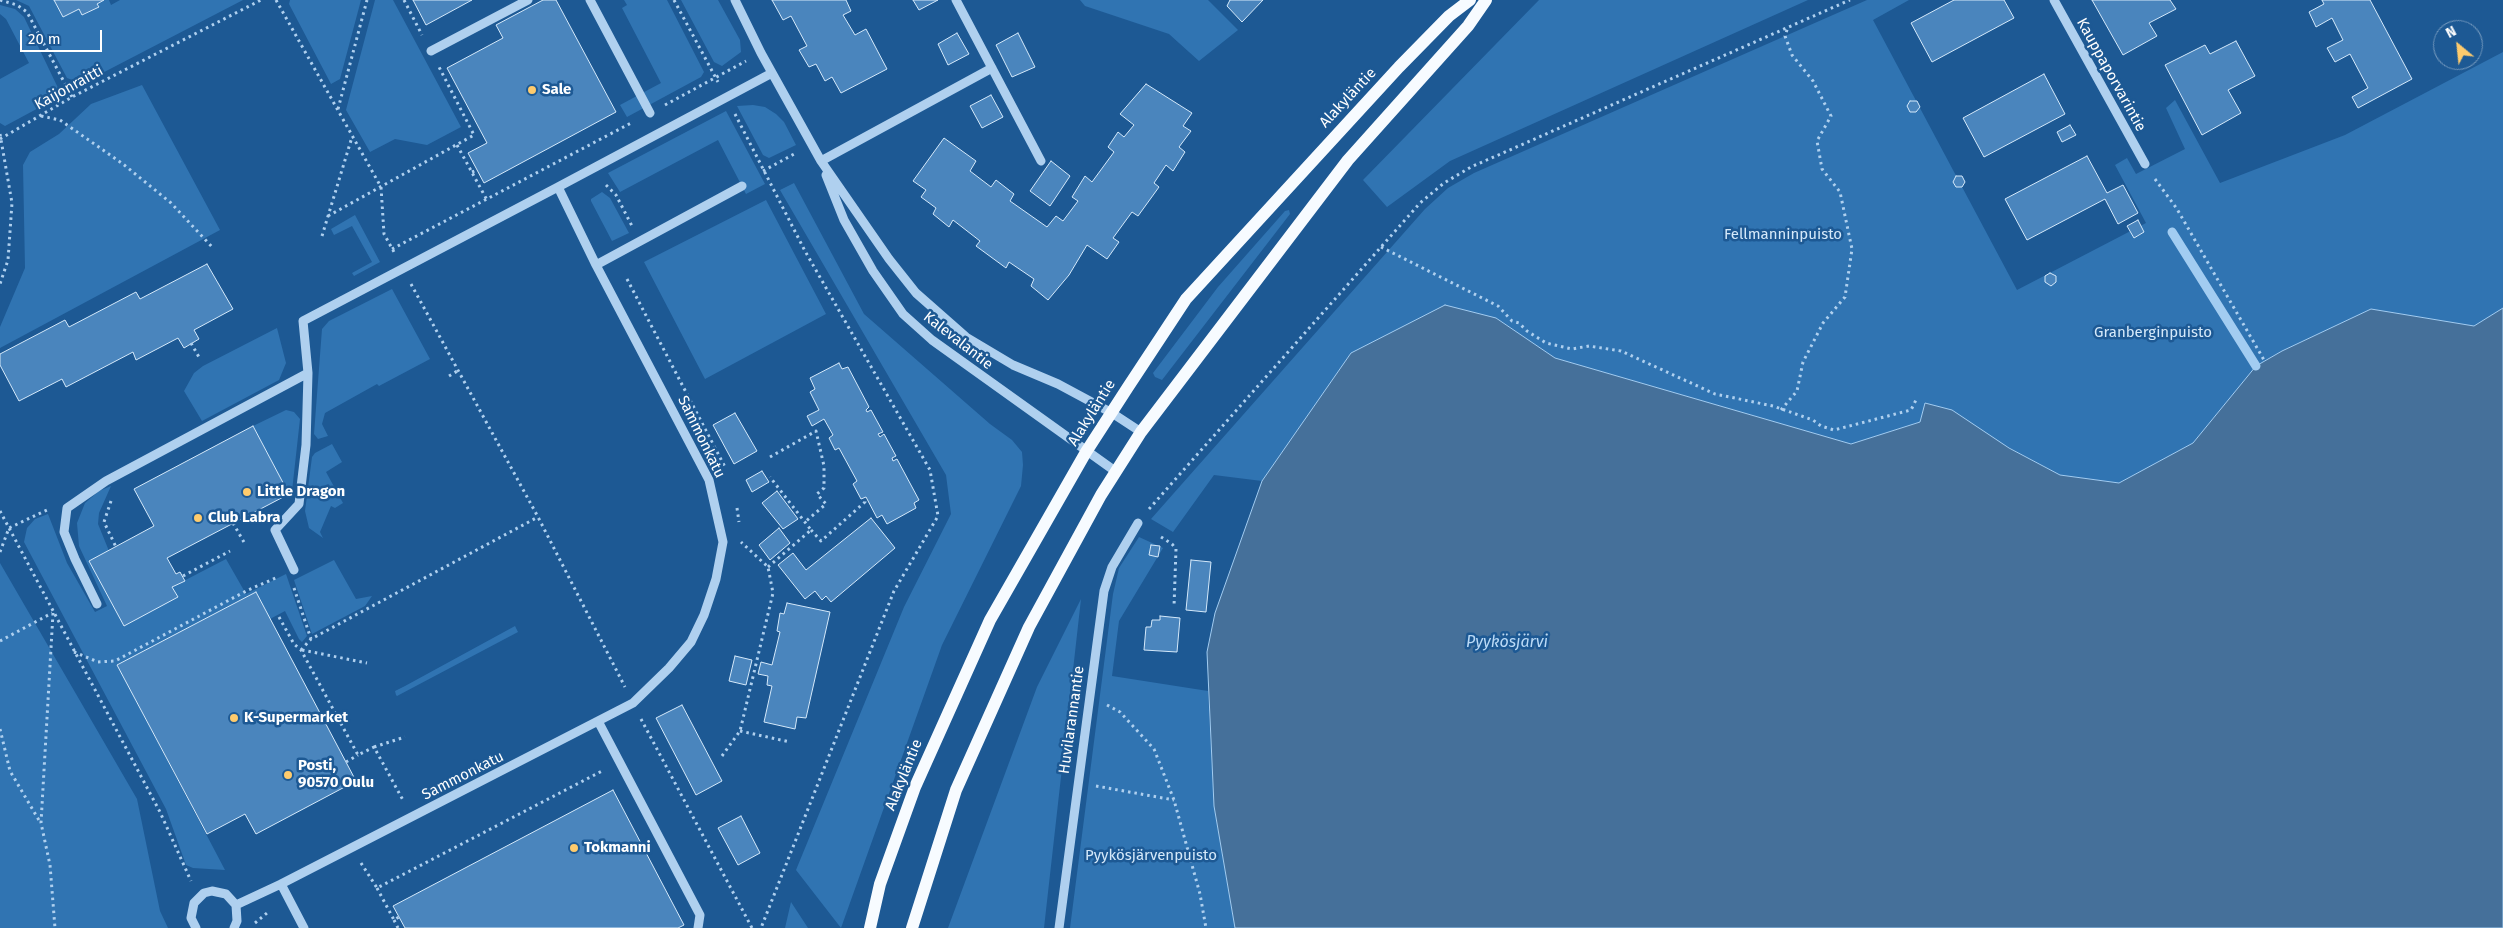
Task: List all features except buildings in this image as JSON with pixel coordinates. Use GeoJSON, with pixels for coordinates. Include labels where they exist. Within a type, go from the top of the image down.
{"type":"FeatureCollection","features":[{"type":"Feature","properties":{"kind":"main road","name":"Alakyläntie"},"geometry":{"type":"LineString","coordinates":[[870,928],[880,884],[915,787],[990,620],[1086,452],[1186,299],[1399,67],[1449,16],[1470,0]]}},
{"type":"Feature","properties":{"kind":"main road"},"geometry":{"type":"LineString","coordinates":[[912,928],[956,790],[1004,681],[1029,627],[1115,472],[1141,432],[1348,160],[1468,26],[1486,0]]}},
{"type":"Feature","properties":{"kind":"street"},"geometry":{"type":"LineString","coordinates":[[431,51],[528,0]]}},
{"type":"Feature","properties":{"kind":"street"},"geometry":{"type":"LineString","coordinates":[[590,0],[650,113]]}},
{"type":"Feature","properties":{"kind":"street","name":"Kalevalantie"},"geometry":{"type":"LineString","coordinates":[[735,0],[772,73],[821,161],[889,259],[916,293],[966,337],[1014,364],[1112,412],[1141,432]]}},
{"type":"Feature","properties":{"kind":"street"},"geometry":{"type":"LineString","coordinates":[[956,0],[1041,161]]}},
{"type":"Feature","properties":{"kind":"street","name":"Kauppaporvarintie"},"geometry":{"type":"LineString","coordinates":[[2054,0],[2145,164]]}},
{"type":"Feature","properties":{"kind":"street"},"geometry":{"type":"LineString","coordinates":[[821,161],[992,68]]}},
{"type":"Feature","properties":{"kind":"street"},"geometry":{"type":"LineString","coordinates":[[294,570],[274,530],[299,504],[306,445],[308,373],[303,322],[772,73]]}},
{"type":"Feature","properties":{"kind":"street","name":"Kalevalantie"},"geometry":{"type":"LineString","coordinates":[[821,161],[844,220],[873,271],[904,314],[932,340],[1115,472]]}},
{"type":"Feature","properties":{"kind":"street"},"geometry":{"type":"LineString","coordinates":[[596,266],[640,240],[742,186]]}},
{"type":"Feature","properties":{"kind":"street","name":"Sammonkatu"},"geometry":{"type":"LineString","coordinates":[[236,905],[281,884],[633,703],[669,668],[690,642],[704,615],[716,579],[723,542],[718,510],[709,480],[596,266],[558,187]]}},
{"type":"Feature","properties":{"kind":"street"},"geometry":{"type":"LineString","coordinates":[[97,604],[74,559],[64,532],[67,508],[106,481],[308,373]]}},
{"type":"Feature","properties":{"kind":"street","name":"Huvilarannantie"},"geometry":{"type":"LineString","coordinates":[[1059,928],[1089,697],[1107,579],[1138,524]]}},
{"type":"Feature","properties":{"kind":"street"},"geometry":{"type":"LineString","coordinates":[[598,721],[700,916],[698,928]]}},
{"type":"Feature","properties":{"kind":"street"},"geometry":{"type":"LineString","coordinates":[[281,884],[304,928]]}},
{"type":"Feature","properties":{"kind":"street"},"geometry":{"type":"LineString","coordinates":[[196,928],[191,910],[198,897],[204,893],[219,891],[226,894],[236,905],[238,921],[234,928]]}},
{"type":"Feature","properties":{"kind":"path"},"geometry":{"type":"LineString","coordinates":[[0,0],[17,5],[27,12],[72,97]]}},
{"type":"Feature","properties":{"kind":"path","name":"Kaijonraitti"},"geometry":{"type":"LineString","coordinates":[[1,139],[72,97],[261,0]]}},
{"type":"Feature","properties":{"kind":"path"},"geometry":{"type":"LineString","coordinates":[[276,0],[381,187],[384,234],[538,517],[633,703],[752,928]]}},
{"type":"Feature","properties":{"kind":"path"},"geometry":{"type":"LineString","coordinates":[[337,110],[367,0]]}},
{"type":"Feature","properties":{"kind":"path"},"geometry":{"type":"LineString","coordinates":[[392,249],[488,200],[716,77],[674,0]]}},
{"type":"Feature","properties":{"kind":"path"},"geometry":{"type":"LineString","coordinates":[[1138,524],[1380,247],[1420,203],[1444,183],[1471,167],[1850,0]]}},
{"type":"Feature","properties":{"kind":"path"},"geometry":{"type":"LineString","coordinates":[[1781,410],[1797,391],[1803,362],[1823,323],[1845,297],[1852,249],[1840,192],[1822,169],[1817,142],[1831,116],[1813,81],[1792,55],[1785,36],[1788,27]]}},
{"type":"Feature","properties":{"kind":"path"},"geometry":{"type":"LineString","coordinates":[[726,98],[805,251],[930,470],[938,516],[894,591],[761,928]]}},
{"type":"Feature","properties":{"kind":"path"},"geometry":{"type":"LineString","coordinates":[[41,116],[60,120],[123,164],[171,203],[213,248]]}},
{"type":"Feature","properties":{"kind":"path"},"geometry":{"type":"LineString","coordinates":[[0,134],[12,203],[8,260],[0,284]]}},
{"type":"Feature","properties":{"kind":"path"},"geometry":{"type":"LineString","coordinates":[[328,216],[474,135]]}},
{"type":"Feature","properties":{"kind":"path"},"geometry":{"type":"LineString","coordinates":[[322,236],[352,137]]}},
{"type":"Feature","properties":{"kind":"path"},"geometry":{"type":"LineString","coordinates":[[457,145],[488,200]]}},
{"type":"Feature","properties":{"kind":"path"},"geometry":{"type":"LineString","coordinates":[[2145,164],[2177,209],[2264,360]]}},
{"type":"Feature","properties":{"kind":"path"},"geometry":{"type":"LineString","coordinates":[[472,172],[477,170]]}},
{"type":"Feature","properties":{"kind":"path"},"geometry":{"type":"LineString","coordinates":[[606,185],[616,195],[640,240]]}},
{"type":"Feature","properties":{"kind":"path"},"geometry":{"type":"LineString","coordinates":[[1380,247],[1498,306],[1512,321],[1519,323],[1527,331],[1546,343],[1572,349],[1589,346],[1621,351],[1715,394],[1764,404],[1813,420],[1821,426],[1834,430],[1911,410],[1916,400]]}},
{"type":"Feature","properties":{"kind":"path"},"geometry":{"type":"LineString","coordinates":[[192,344],[200,359]]}},
{"type":"Feature","properties":{"kind":"path"},"geometry":{"type":"LineString","coordinates":[[449,376],[459,370]]}},
{"type":"Feature","properties":{"kind":"path"},"geometry":{"type":"LineString","coordinates":[[770,457],[816,432],[824,466],[824,488],[817,494],[826,504],[805,522]]}},
{"type":"Feature","properties":{"kind":"path"},"geometry":{"type":"LineString","coordinates":[[116,547],[108,532],[105,514],[125,471]]}},
{"type":"Feature","properties":{"kind":"path"},"geometry":{"type":"LineString","coordinates":[[770,477],[821,541],[864,502],[864,498]]}},
{"type":"Feature","properties":{"kind":"path"},"geometry":{"type":"LineString","coordinates":[[0,552],[9,528],[46,509],[67,508]]}},
{"type":"Feature","properties":{"kind":"path"},"geometry":{"type":"LineString","coordinates":[[0,512],[160,812],[192,882],[186,888]]}},
{"type":"Feature","properties":{"kind":"path"},"geometry":{"type":"LineString","coordinates":[[301,650],[311,639],[538,517]]}},
{"type":"Feature","properties":{"kind":"path"},"geometry":{"type":"LineString","coordinates":[[233,523],[245,544]]}},
{"type":"Feature","properties":{"kind":"path"},"geometry":{"type":"LineString","coordinates":[[768,567],[812,530]]}},
{"type":"Feature","properties":{"kind":"path"},"geometry":{"type":"LineString","coordinates":[[1161,537],[1176,549],[1174,607]]}},
{"type":"Feature","properties":{"kind":"path"},"geometry":{"type":"LineString","coordinates":[[722,756],[740,731],[773,593],[768,567],[739,540]]}},
{"type":"Feature","properties":{"kind":"path"},"geometry":{"type":"LineString","coordinates":[[183,576],[230,551]]}},
{"type":"Feature","properties":{"kind":"path"},"geometry":{"type":"LineString","coordinates":[[294,570],[292,582],[311,639]]}},
{"type":"Feature","properties":{"kind":"path"},"geometry":{"type":"LineString","coordinates":[[74,651],[98,662],[115,661],[248,590],[294,570]]}},
{"type":"Feature","properties":{"kind":"path"},"geometry":{"type":"LineString","coordinates":[[0,641],[52,612]]}},
{"type":"Feature","properties":{"kind":"path"},"geometry":{"type":"LineString","coordinates":[[52,612],[41,823],[50,865],[55,928]]}},
{"type":"Feature","properties":{"kind":"path"},"geometry":{"type":"LineString","coordinates":[[280,617],[294,644],[301,650],[358,755]]}},
{"type":"Feature","properties":{"kind":"path"},"geometry":{"type":"LineString","coordinates":[[301,650],[367,663]]}},
{"type":"Feature","properties":{"kind":"path"},"geometry":{"type":"LineString","coordinates":[[1089,697],[1120,712],[1154,749],[1174,800],[1200,894],[1206,928]]}},
{"type":"Feature","properties":{"kind":"path"},"geometry":{"type":"LineString","coordinates":[[634,722],[641,718]]}},
{"type":"Feature","properties":{"kind":"path"},"geometry":{"type":"LineString","coordinates":[[0,729],[10,770],[41,823]]}},
{"type":"Feature","properties":{"kind":"path"},"geometry":{"type":"LineString","coordinates":[[740,731],[790,742]]}},
{"type":"Feature","properties":{"kind":"path"},"geometry":{"type":"LineString","coordinates":[[346,762],[374,747],[405,737]]}},
{"type":"Feature","properties":{"kind":"path"},"geometry":{"type":"LineString","coordinates":[[374,747],[404,802]]}},
{"type":"Feature","properties":{"kind":"path"},"geometry":{"type":"LineString","coordinates":[[377,888],[609,767],[614,749]]}},
{"type":"Feature","properties":{"kind":"path"},"geometry":{"type":"LineString","coordinates":[[1078,783],[1174,800]]}},
{"type":"Feature","properties":{"kind":"path"},"geometry":{"type":"LineString","coordinates":[[354,867],[362,863],[398,928]]}},
{"type":"Feature","properties":{"kind":"path"},"geometry":{"type":"LineString","coordinates":[[248,928],[271,910],[290,900]]}},
{"type":"Feature","properties":{"kind":"path"},"geometry":{"type":"LineString","coordinates":[[394,920],[399,917]]}},
{"type":"Feature","properties":{"kind":"green space"},"geometry":{"type":"Polygon","coordinates":[[[16,0],[54,0],[63,17],[79,9],[83,15],[99,7],[97,4],[104,0],[109,0],[111,5],[120,0],[243,0],[85,82],[78,82],[67,78],[29,6],[16,0]]]}},
{"type":"Feature","properties":{"kind":"green space"},"geometry":{"type":"Polygon","coordinates":[[[290,0],[361,0],[340,79],[331,84],[289,4],[290,0]]]}},
{"type":"Feature","properties":{"kind":"green space"},"geometry":{"type":"Polygon","coordinates":[[[375,0],[393,0],[461,127],[427,145],[395,139],[370,152],[346,110],[375,0]]]}},
{"type":"Feature","properties":{"kind":"green space"},"geometry":{"type":"Polygon","coordinates":[[[624,0],[667,0],[704,72],[701,77],[627,117],[620,105],[661,83],[622,8],[627,5],[624,0]]]}},
{"type":"Feature","properties":{"kind":"green space"},"geometry":{"type":"Polygon","coordinates":[[[681,0],[718,0],[740,40],[741,52],[722,66],[714,62],[681,0]]]}},
{"type":"Feature","properties":{"kind":"green space"},"geometry":{"type":"Polygon","coordinates":[[[1080,0],[1208,0],[1238,30],[1199,61],[1169,34],[1085,6],[1080,0]]]}},
{"type":"Feature","properties":{"kind":"green space"},"geometry":{"type":"Polygon","coordinates":[[[1539,0],[1808,0],[1450,161],[1387,207],[1363,180],[1539,0]]]}},
{"type":"Feature","properties":{"kind":"green space","name":"Fellmanninpuisto"},"geometry":{"type":"Polygon","coordinates":[[[1867,0],[1909,0],[1873,20],[2017,290],[2146,223],[2115,165],[2127,158],[2136,174],[2185,149],[2166,108],[2175,100],[2220,183],[2345,135],[2469,70],[2483,70],[2483,63],[2503,52],[2503,308],[2474,326],[2371,309],[2282,351],[2256,366],[2193,443],[2119,483],[2060,475],[1926,403],[1920,422],[1851,444],[1555,358],[1496,318],[1351,353],[1262,481],[1214,475],[1173,532],[1151,519],[1425,209],[1448,188],[1474,173],[1867,0]]]}},
{"type":"Feature","properties":{"kind":"green space"},"geometry":{"type":"Polygon","coordinates":[[[0,5],[15,9],[24,17],[59,90],[57,98],[5,126],[0,123],[0,79],[29,63],[6,19],[0,14],[0,5]]]}},
{"type":"Feature","properties":{"kind":"green space"},"geometry":{"type":"Polygon","coordinates":[[[142,85],[220,230],[0,348],[0,327],[25,268],[23,165],[30,152],[59,134],[91,104],[142,85]]]}},
{"type":"Feature","properties":{"kind":"green space"},"geometry":{"type":"Polygon","coordinates":[[[753,105],[765,107],[776,114],[784,122],[796,145],[769,158],[763,155],[737,106],[753,105]]]}},
{"type":"Feature","properties":{"kind":"green space"},"geometry":{"type":"Polygon","coordinates":[[[726,111],[765,184],[746,194],[718,140],[620,192],[608,173],[726,111]]]}},
{"type":"Feature","properties":{"kind":"green space"},"geometry":{"type":"Polygon","coordinates":[[[794,183],[864,314],[990,424],[1012,440],[1022,452],[1023,465],[1021,486],[942,645],[841,928],[796,870],[904,607],[951,514],[946,475],[780,190],[794,183]]]}},
{"type":"Feature","properties":{"kind":"green space"},"geometry":{"type":"Polygon","coordinates":[[[602,192],[610,198],[629,233],[612,241],[591,201],[591,199],[602,192]]]}},
{"type":"Feature","properties":{"kind":"green space"},"geometry":{"type":"Polygon","coordinates":[[[766,200],[826,314],[705,379],[644,262],[766,200]]]}},
{"type":"Feature","properties":{"kind":"green space"},"geometry":{"type":"Polygon","coordinates":[[[1289,210],[1290,214],[1162,380],[1155,377],[1153,373],[1218,287],[1285,211],[1289,210]]]}},
{"type":"Feature","properties":{"kind":"green space"},"geometry":{"type":"Polygon","coordinates":[[[355,215],[380,262],[354,276],[352,273],[372,262],[352,226],[334,235],[331,229],[355,215]]]}},
{"type":"Feature","properties":{"kind":"green space"},"geometry":{"type":"Polygon","coordinates":[[[392,289],[430,359],[379,386],[377,384],[325,413],[322,424],[328,436],[318,439],[314,434],[322,329],[329,321],[392,289]]]}},
{"type":"Feature","properties":{"kind":"green space"},"geometry":{"type":"Polygon","coordinates":[[[277,328],[286,363],[279,380],[202,421],[184,391],[194,373],[203,366],[277,328]]]}},
{"type":"Feature","properties":{"kind":"green space"},"geometry":{"type":"Polygon","coordinates":[[[286,410],[294,412],[300,419],[292,491],[289,494],[253,426],[286,410]]]}},
{"type":"Feature","properties":{"kind":"green space"},"geometry":{"type":"Polygon","coordinates":[[[332,444],[342,462],[326,472],[343,503],[335,508],[331,506],[320,532],[323,538],[309,528],[305,511],[312,457],[315,453],[332,444]]]}},
{"type":"Feature","properties":{"kind":"green space"},"geometry":{"type":"Polygon","coordinates":[[[111,486],[99,513],[98,524],[109,551],[177,597],[172,587],[226,559],[246,594],[286,574],[307,636],[302,642],[299,639],[285,611],[270,619],[256,592],[117,665],[225,870],[193,868],[186,865],[166,809],[24,542],[27,528],[35,519],[48,514],[67,563],[95,612],[107,606],[79,546],[77,523],[85,503],[99,491],[111,486]]]}},
{"type":"Feature","properties":{"kind":"green space","name":"Pyykösjärvenpuisto"},"geometry":{"type":"Polygon","coordinates":[[[1139,537],[1163,548],[1119,621],[1112,676],[1208,691],[1214,806],[1235,928],[1070,928],[1113,594],[1119,568],[1139,537]]]}},
{"type":"Feature","properties":{"kind":"green space"},"geometry":{"type":"Polygon","coordinates":[[[334,560],[356,599],[372,596],[365,606],[312,634],[294,580],[334,560]]]}},
{"type":"Feature","properties":{"kind":"green space"},"geometry":{"type":"Polygon","coordinates":[[[0,563],[137,799],[160,911],[168,928],[0,928],[0,563]]]}},
{"type":"Feature","properties":{"kind":"green space"},"geometry":{"type":"Polygon","coordinates":[[[1081,599],[1044,928],[948,928],[1037,687],[1081,599]]]}},
{"type":"Feature","properties":{"kind":"green space"},"geometry":{"type":"Polygon","coordinates":[[[515,626],[518,632],[396,695],[395,691],[515,626]]]}},
{"type":"Feature","properties":{"kind":"green space"},"geometry":{"type":"Polygon","coordinates":[[[791,902],[808,928],[785,928],[791,902]]]}},
{"type":"Feature","properties":{"kind":"water","name":"Pyykösjärvi"},"geometry":{"type":"Polygon","coordinates":[[[1445,305],[1496,318],[1555,358],[1851,444],[1920,422],[1925,403],[1952,410],[2009,448],[2060,475],[2119,483],[2193,443],[2256,366],[2282,351],[2371,309],[2474,326],[2503,308],[2503,928],[1235,928],[1214,806],[1207,652],[1215,613],[1262,481],[1351,353],[1445,305]]]}},
{"type":"Feature","properties":{"kind":"waterway"},"geometry":{"type":"LineString","coordinates":[[2172,232],[2256,366]]}},
{"type":"Feature","properties":{"kind":"place","name":"Sale"},"geometry":{"type":"Point","coordinates":[532,90]}},
{"type":"Feature","properties":{"kind":"place","name":"Little Dragon"},"geometry":{"type":"Point","coordinates":[247,492]}},
{"type":"Feature","properties":{"kind":"place","name":"Club Labra"},"geometry":{"type":"Point","coordinates":[198,518]}},
{"type":"Feature","properties":{"kind":"place","name":"K-Supermarket"},"geometry":{"type":"Point","coordinates":[234,718]}},
{"type":"Feature","properties":{"kind":"place","name":"Posti, 90570 Oulu"},"geometry":{"type":"Point","coordinates":[288,775]}},
{"type":"Feature","properties":{"kind":"place","name":"Tokmanni"},"geometry":{"type":"Point","coordinates":[574,848]}},
{"type":"Feature","properties":{"kind":"park label","name":"Granberginpuisto"},"geometry":{"type":"Point","coordinates":[2153,333]}}]}
